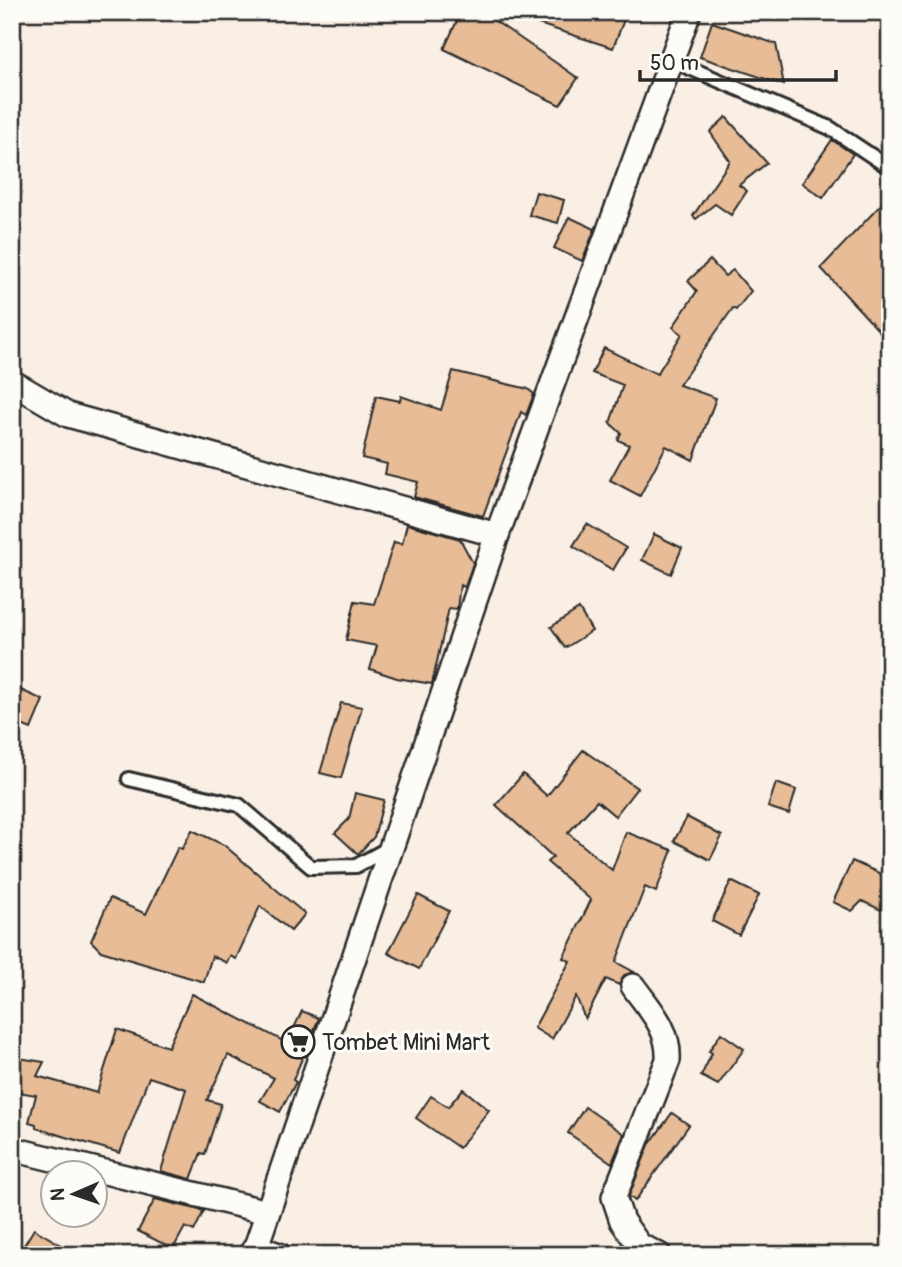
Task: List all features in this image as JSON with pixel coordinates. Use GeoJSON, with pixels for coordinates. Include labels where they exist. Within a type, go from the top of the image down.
{"type":"FeatureCollection","features":[{"type":"Feature","properties":{"kind":"street"},"geometry":{"type":"LineString","coordinates":[[279,1255],[253,1251],[497,535],[689,12]]}},
{"type":"Feature","properties":{"kind":"street"},"geometry":{"type":"LineString","coordinates":[[12,382],[68,415],[497,535]]}},
{"type":"Feature","properties":{"kind":"street"},"geometry":{"type":"LineString","coordinates":[[633,986],[662,1024],[669,1043],[667,1060],[614,1197],[622,1221],[639,1245],[659,1255]]}},
{"type":"Feature","properties":{"kind":"street"},"geometry":{"type":"LineString","coordinates":[[12,1149],[267,1212]]}},
{"type":"Feature","properties":{"kind":"lane"},"geometry":{"type":"LineString","coordinates":[[671,60],[830,128],[890,168]]}},
{"type":"Feature","properties":{"kind":"lane"},"geometry":{"type":"LineString","coordinates":[[129,779],[239,805],[311,867],[356,866],[389,848]]}},
{"type":"Feature","properties":{"kind":"building"},"geometry":{"type":"Polygon","coordinates":[[[461,12],[482,12],[578,78],[560,105],[444,49],[461,12]]]}},
{"type":"Feature","properties":{"kind":"building"},"geometry":{"type":"Polygon","coordinates":[[[518,12],[627,12],[613,48],[517,17],[518,12]]]}},
{"type":"Feature","properties":{"kind":"building"},"geometry":{"type":"Polygon","coordinates":[[[712,22],[776,44],[784,85],[700,57],[712,22]]]}},
{"type":"Feature","properties":{"kind":"building"},"geometry":{"type":"Polygon","coordinates":[[[726,117],[767,163],[739,185],[747,191],[731,215],[715,204],[696,219],[693,216],[730,161],[710,132],[726,117]]]}},
{"type":"Feature","properties":{"kind":"building"},"geometry":{"type":"Polygon","coordinates":[[[832,140],[853,154],[823,198],[802,183],[832,140]]]}},
{"type":"Feature","properties":{"kind":"building"},"geometry":{"type":"Polygon","coordinates":[[[536,192],[564,200],[558,223],[529,215],[536,192]]]}},
{"type":"Feature","properties":{"kind":"building"},"geometry":{"type":"Polygon","coordinates":[[[890,195],[890,343],[821,268],[890,195]]]}},
{"type":"Feature","properties":{"kind":"building"},"geometry":{"type":"Polygon","coordinates":[[[569,217],[595,229],[582,261],[554,248],[569,217]]]}},
{"type":"Feature","properties":{"kind":"building"},"geometry":{"type":"Polygon","coordinates":[[[710,260],[725,276],[733,270],[751,291],[736,310],[733,308],[679,385],[716,398],[693,460],[666,446],[640,496],[610,480],[629,445],[618,440],[621,433],[610,423],[623,385],[592,373],[604,348],[657,374],[682,334],[673,327],[697,291],[688,281],[710,260]]]}},
{"type":"Feature","properties":{"kind":"building"},"geometry":{"type":"Polygon","coordinates":[[[453,371],[528,389],[534,394],[526,415],[521,412],[483,516],[414,497],[418,482],[385,474],[387,464],[362,458],[376,396],[400,401],[401,396],[441,410],[453,371]]]}},
{"type":"Feature","properties":{"kind":"building"},"geometry":{"type":"Polygon","coordinates":[[[407,524],[460,539],[473,563],[465,587],[460,585],[457,609],[449,608],[432,684],[397,678],[370,669],[377,646],[346,640],[355,601],[374,604],[394,542],[402,544],[407,524]]]}},
{"type":"Feature","properties":{"kind":"building"},"geometry":{"type":"Polygon","coordinates":[[[587,524],[626,548],[613,570],[573,546],[587,524]]]}},
{"type":"Feature","properties":{"kind":"building"},"geometry":{"type":"Polygon","coordinates":[[[654,534],[682,548],[671,574],[642,560],[654,534]]]}},
{"type":"Feature","properties":{"kind":"building"},"geometry":{"type":"Polygon","coordinates":[[[579,609],[592,631],[565,648],[551,627],[579,609]]]}},
{"type":"Feature","properties":{"kind":"building"},"geometry":{"type":"Polygon","coordinates":[[[12,686],[43,700],[31,729],[12,721],[12,686]]]}},
{"type":"Feature","properties":{"kind":"building"},"geometry":{"type":"Polygon","coordinates":[[[341,703],[362,707],[341,778],[320,773],[341,703]]]}},
{"type":"Feature","properties":{"kind":"building"},"geometry":{"type":"Polygon","coordinates":[[[583,750],[637,788],[615,816],[597,801],[568,833],[612,870],[626,832],[672,850],[656,892],[645,887],[616,962],[634,972],[624,975],[619,985],[606,979],[585,1019],[576,996],[552,1039],[534,1028],[570,961],[563,958],[591,900],[547,862],[553,857],[496,805],[523,774],[547,796],[583,750]]]}},
{"type":"Feature","properties":{"kind":"building"},"geometry":{"type":"Polygon","coordinates":[[[776,783],[796,790],[789,814],[768,807],[776,783]]]}},
{"type":"Feature","properties":{"kind":"building"},"geometry":{"type":"Polygon","coordinates":[[[355,793],[384,800],[374,837],[358,854],[335,833],[349,819],[355,793]]]}},
{"type":"Feature","properties":{"kind":"building"},"geometry":{"type":"Polygon","coordinates":[[[687,817],[722,836],[710,860],[674,841],[687,817]]]}},
{"type":"Feature","properties":{"kind":"building"},"geometry":{"type":"Polygon","coordinates":[[[192,830],[224,845],[305,914],[291,931],[260,906],[236,959],[230,956],[227,963],[212,956],[204,982],[101,951],[91,941],[110,898],[146,914],[178,847],[182,849],[192,830]]]}},
{"type":"Feature","properties":{"kind":"building"},"geometry":{"type":"Polygon","coordinates":[[[852,861],[890,878],[890,891],[881,910],[862,901],[852,911],[833,902],[852,861]]]}},
{"type":"Feature","properties":{"kind":"building"},"geometry":{"type":"Polygon","coordinates":[[[731,881],[759,895],[739,935],[712,921],[731,881]]]}},
{"type":"Feature","properties":{"kind":"building"},"geometry":{"type":"Polygon","coordinates":[[[418,895],[449,911],[419,969],[388,953],[418,895]]]}},
{"type":"Feature","properties":{"kind":"building"},"geometry":{"type":"Polygon","coordinates":[[[192,994],[287,1043],[302,1011],[319,1018],[293,1080],[296,1082],[280,1112],[260,1101],[274,1078],[228,1055],[207,1100],[221,1104],[205,1154],[201,1153],[191,1179],[161,1171],[186,1089],[149,1077],[120,1153],[36,1128],[36,1124],[29,1122],[36,1095],[12,1091],[12,1057],[44,1062],[37,1076],[97,1093],[117,1029],[168,1047],[192,994]]]}},
{"type":"Feature","properties":{"kind":"building"},"geometry":{"type":"Polygon","coordinates":[[[721,1033],[744,1049],[718,1085],[701,1076],[712,1053],[709,1051],[721,1033]]]}},
{"type":"Feature","properties":{"kind":"building"},"geometry":{"type":"Polygon","coordinates":[[[463,1089],[489,1110],[459,1148],[416,1118],[431,1096],[448,1107],[463,1089]]]}},
{"type":"Feature","properties":{"kind":"building"},"geometry":{"type":"Polygon","coordinates":[[[585,1107],[624,1134],[612,1163],[568,1133],[585,1107]]]}},
{"type":"Feature","properties":{"kind":"building"},"geometry":{"type":"Polygon","coordinates":[[[672,1113],[689,1125],[635,1201],[629,1196],[649,1145],[672,1113]]]}},
{"type":"Feature","properties":{"kind":"building"},"geometry":{"type":"Polygon","coordinates":[[[155,1199],[204,1211],[194,1231],[185,1227],[173,1249],[138,1231],[155,1199]]]}},
{"type":"Feature","properties":{"kind":"building"},"geometry":{"type":"Polygon","coordinates":[[[34,1229],[78,1255],[18,1255],[34,1229]]]}},
{"type":"Feature","properties":{"kind":"place","name":"Tombet Mini Mart"},"geometry":{"type":"Point","coordinates":[298,1042]}}]}
